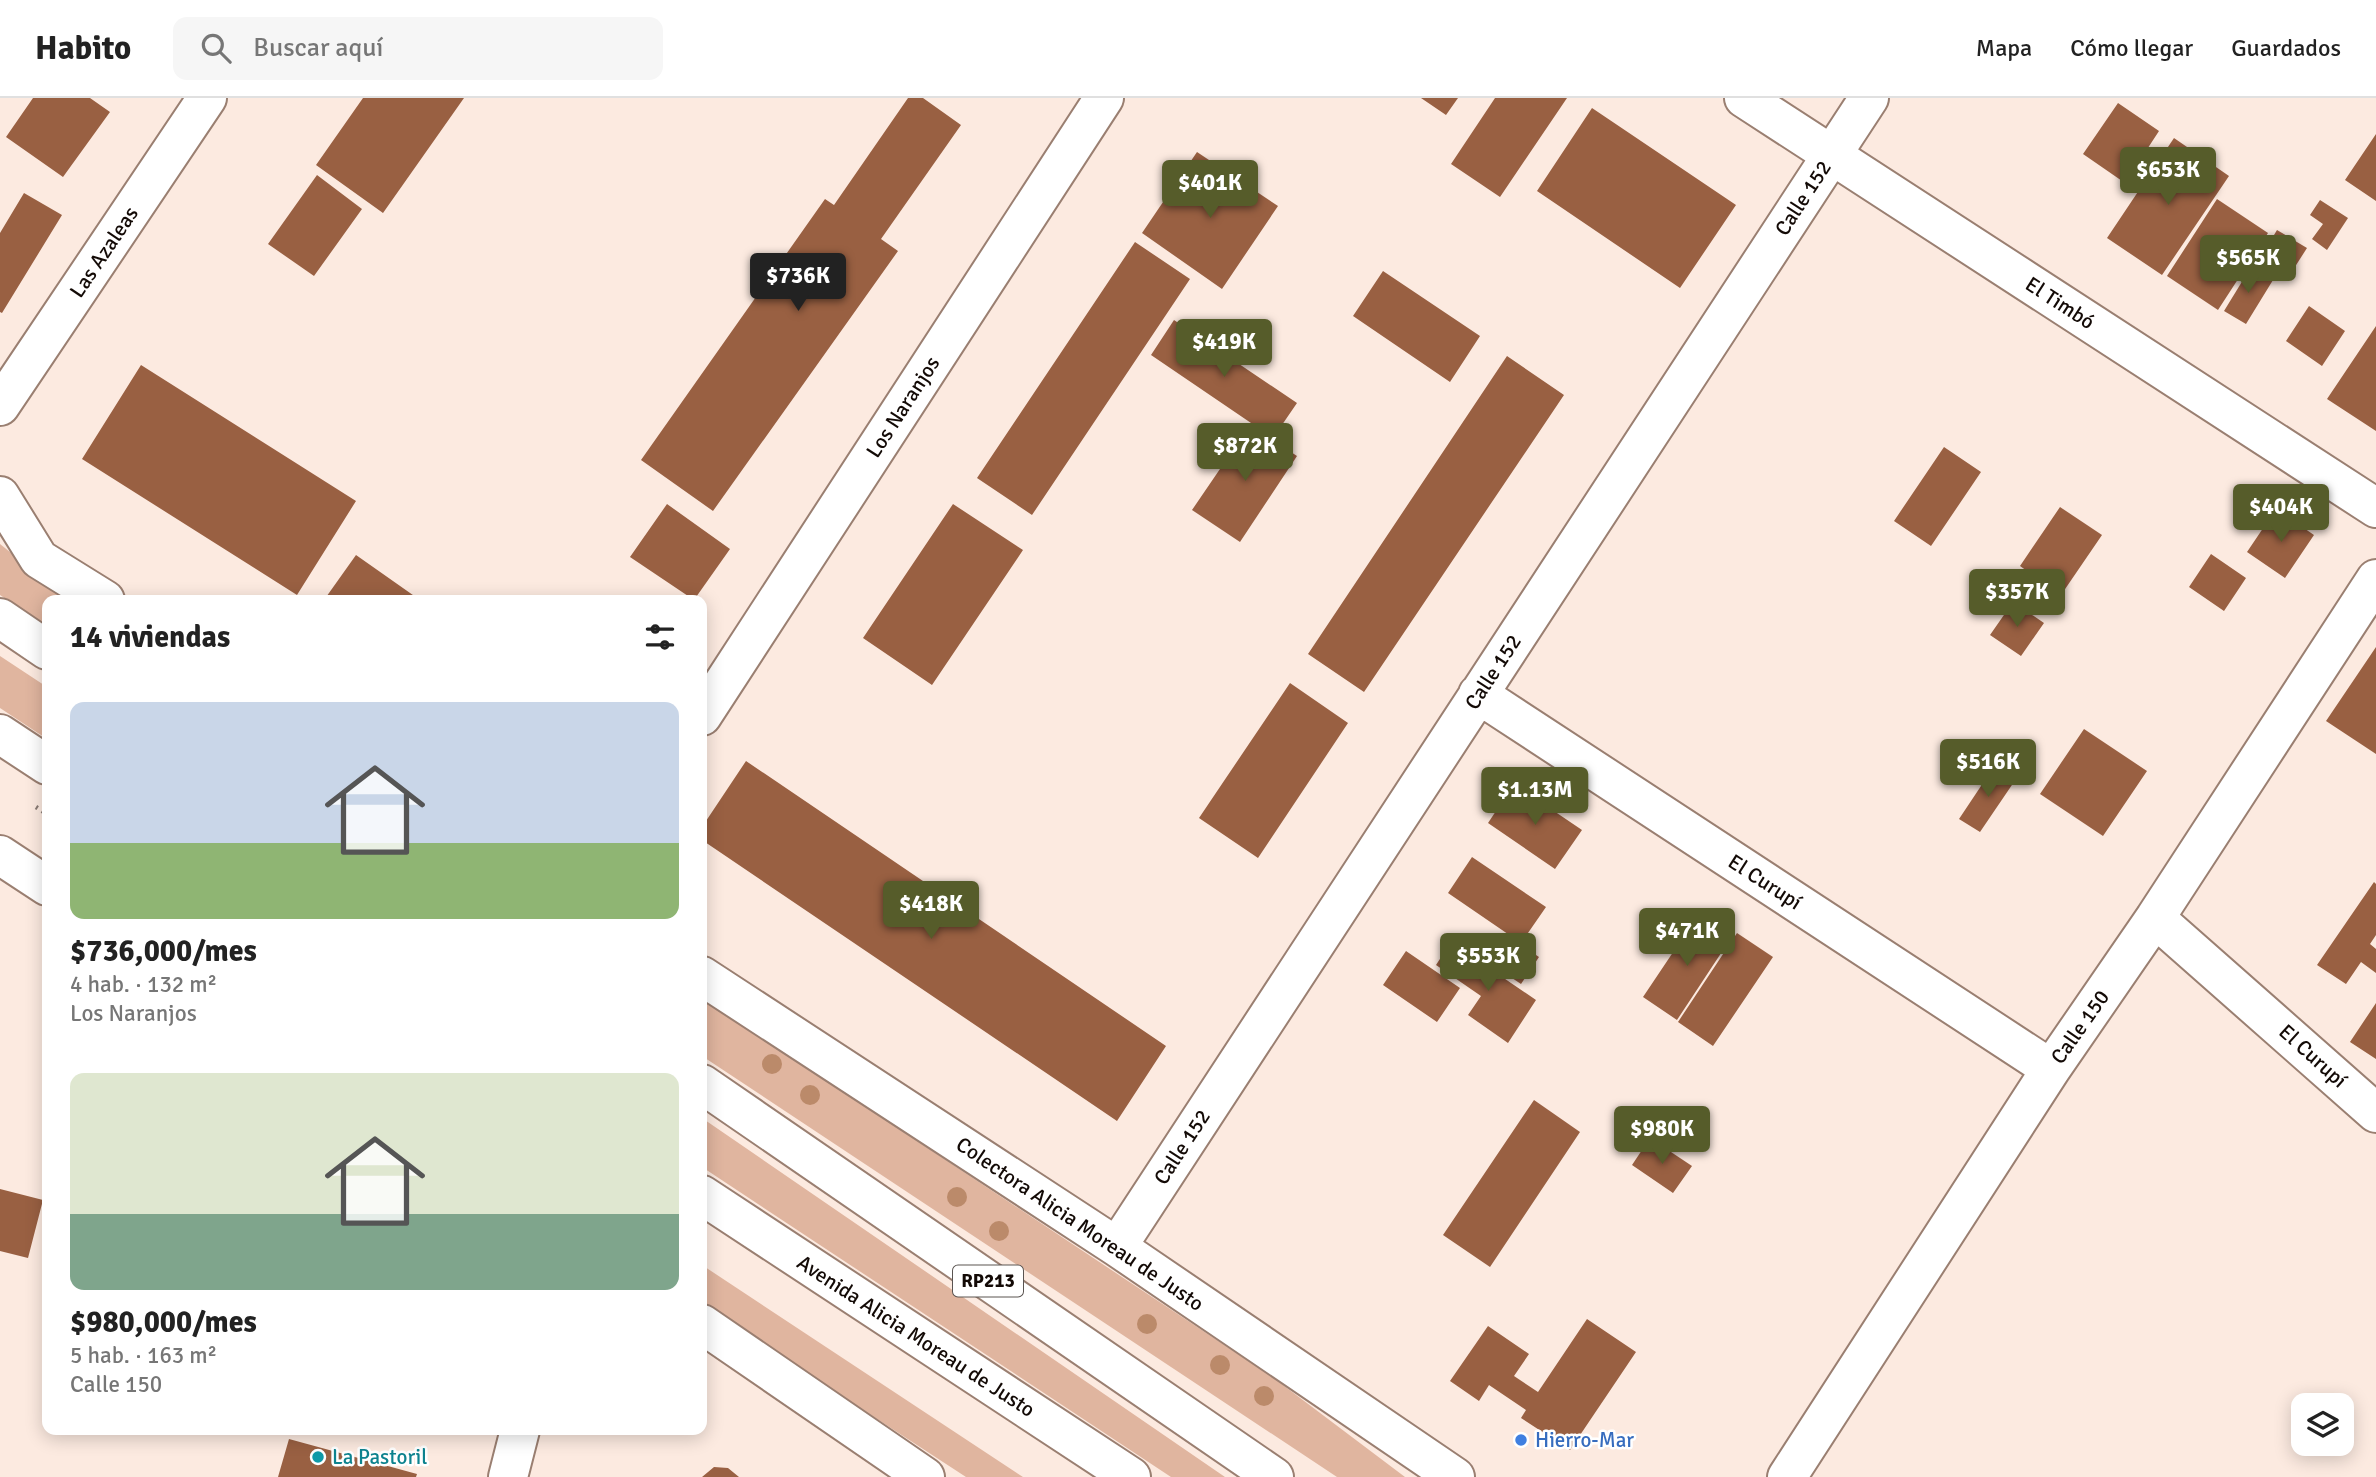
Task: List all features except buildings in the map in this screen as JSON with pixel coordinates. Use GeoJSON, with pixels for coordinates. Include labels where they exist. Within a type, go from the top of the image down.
{"type":"FeatureCollection","features":[{"type":"Feature","properties":{"kind":"street","name":"Las Azaleas"},"geometry":{"type":"LineString","coordinates":[[0,406],[207,98]]}},
{"type":"Feature","properties":{"kind":"street","name":"Los Naranjos"},"geometry":{"type":"LineString","coordinates":[[707,708],[1104,98]]}},
{"type":"Feature","properties":{"kind":"street","name":"El Timbó"},"geometry":{"type":"LineString","coordinates":[[1744,98],[2376,509]]}},
{"type":"Feature","properties":{"kind":"street","name":"Calle 152"},"geometry":{"type":"LineString","coordinates":[[1117,1247],[1869,98]]}},
{"type":"Feature","properties":{"kind":"street"},"geometry":{"type":"LineString","coordinates":[[0,496],[39,559],[97,595]]}},
{"type":"Feature","properties":{"kind":"street","name":"Calle 150"},"geometry":{"type":"LineString","coordinates":[[1787,1477],[2051,1069],[2155,918],[2376,579]]}},
{"type":"Feature","properties":{"kind":"street"},"geometry":{"type":"LineString","coordinates":[[0,618],[42,647]]}},
{"type":"Feature","properties":{"kind":"street","name":"El Curupí"},"geometry":{"type":"LineString","coordinates":[[1478,694],[2051,1069]]}},
{"type":"Feature","properties":{"kind":"street"},"geometry":{"type":"LineString","coordinates":[[0,734],[42,762]]}},
{"type":"Feature","properties":{"kind":"street"},"geometry":{"type":"LineString","coordinates":[[0,855],[42,883]]}},
{"type":"Feature","properties":{"kind":"street","name":"El Curupí"},"geometry":{"type":"LineString","coordinates":[[2155,918],[2376,1113]]}},
{"type":"Feature","properties":{"kind":"street","name":"Colectora Alicia Moreau de Justo"},"geometry":{"type":"LineString","coordinates":[[707,979],[1117,1247],[1455,1477]]}},
{"type":"Feature","properties":{"kind":"street","name":"RP213"},"geometry":{"type":"LineString","coordinates":[[707,1087],[1274,1477]]}},
{"type":"Feature","properties":{"kind":"street","name":"Avenida Alicia Moreau de Justo"},"geometry":{"type":"LineString","coordinates":[[707,1198],[1131,1477]]}},
{"type":"Feature","properties":{"kind":"street"},"geometry":{"type":"LineString","coordinates":[[707,1327],[925,1477]]}},
{"type":"Feature","properties":{"kind":"street"},"geometry":{"type":"LineString","coordinates":[[508,1477],[519,1435]]}},
{"type":"Feature","properties":{"kind":"shaded area"},"geometry":{"type":"Polygon","coordinates":[[[0,544],[64,595],[42,595],[42,624],[0,595],[0,544]]]}},
{"type":"Feature","properties":{"kind":"shaded area"},"geometry":{"type":"Polygon","coordinates":[[[0,656],[42,684],[42,736],[0,708],[0,656]]]}},
{"type":"Feature","properties":{"kind":"shaded area"},"geometry":{"type":"Polygon","coordinates":[[[707,1001],[1271,1376],[1405,1477],[1337,1477],[707,1059],[707,1001]]]}},
{"type":"Feature","properties":{"kind":"shaded area"},"geometry":{"type":"Polygon","coordinates":[[[707,1121],[1225,1477],[1171,1477],[707,1170],[707,1121]]]}},
{"type":"Feature","properties":{"kind":"shaded area"},"geometry":{"type":"Polygon","coordinates":[[[707,1268],[1023,1477],[966,1477],[707,1308],[707,1268]]]}},
{"type":"Feature","properties":{"kind":"place","name":"Hierro-Mar"},"geometry":{"type":"Point","coordinates":[1521,1440]}},
{"type":"Feature","properties":{"kind":"place","name":"La Pastoril"},"geometry":{"type":"Point","coordinates":[318,1457]}}]}
